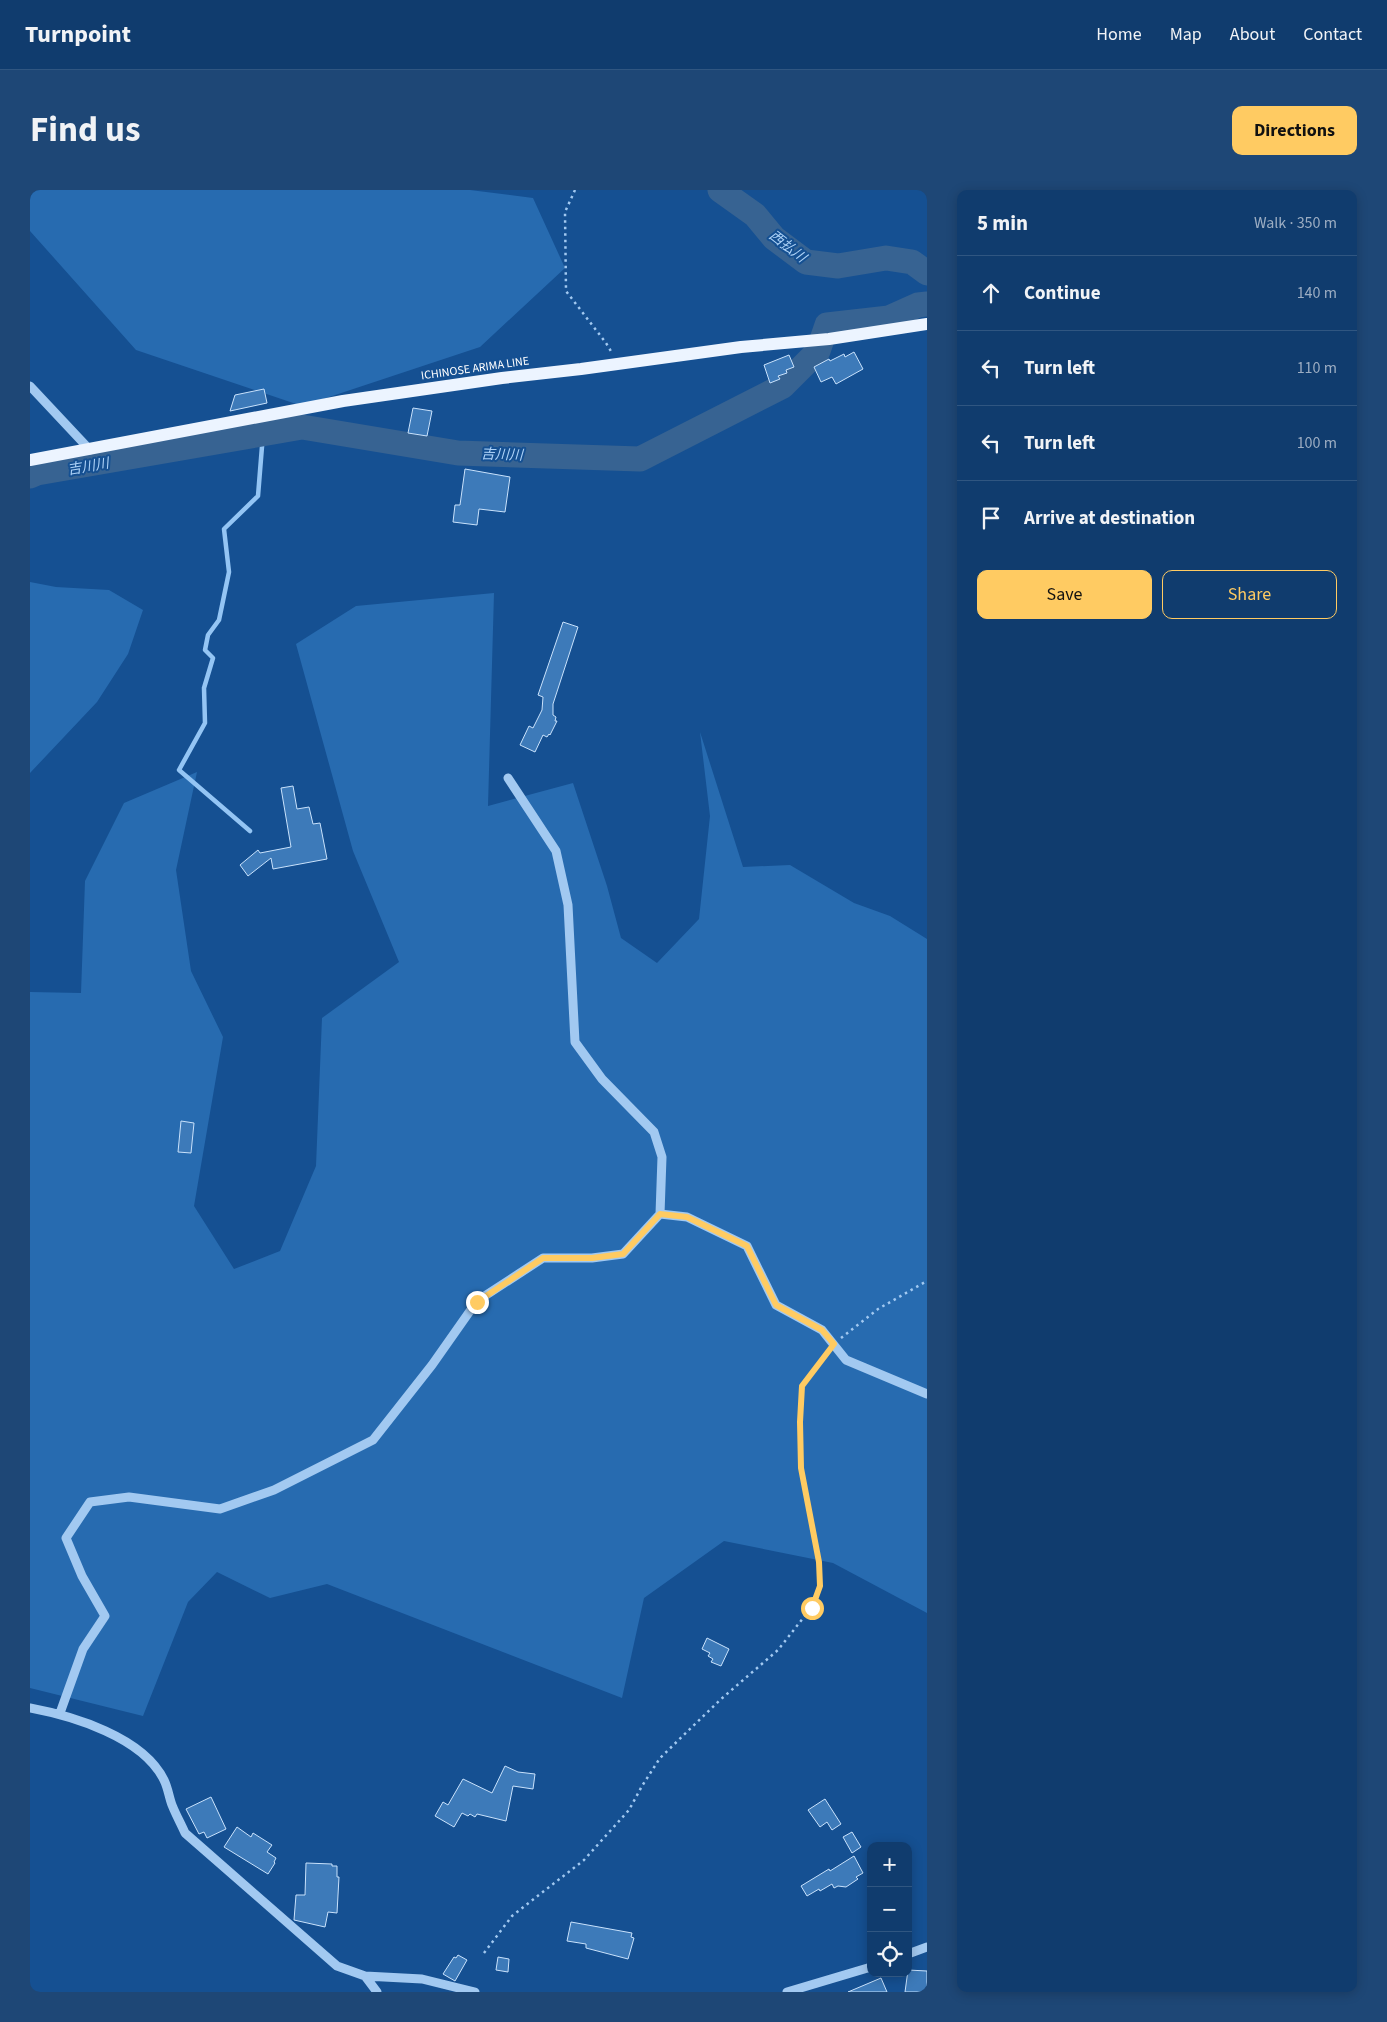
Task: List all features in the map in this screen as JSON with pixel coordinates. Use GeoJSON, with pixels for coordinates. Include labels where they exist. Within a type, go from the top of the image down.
{"type":"FeatureCollection","features":[{"type":"Feature","properties":{"kind":"main road","name":"ICHINOSE ARIMA LINE"},"geometry":{"type":"LineString","coordinates":[[30,460],[343,401],[502,378],[741,347],[828,339],[927,324]]}},
{"type":"Feature","properties":{"kind":"street"},"geometry":{"type":"LineString","coordinates":[[30,386],[90,450]]}},
{"type":"Feature","properties":{"kind":"street"},"geometry":{"type":"LineString","coordinates":[[60,1713],[83,1649],[105,1616],[82,1576],[66,1538],[90,1502],[129,1497],[220,1508],[274,1490],[372,1440],[432,1365],[477,1302],[543,1258],[592,1258],[623,1254],[660,1214],[662,1157],[654,1132],[602,1079],[575,1042],[568,905],[556,851],[508,778]]}},
{"type":"Feature","properties":{"kind":"street"},"geometry":{"type":"LineString","coordinates":[[660,1214],[687,1217],[747,1246],[776,1305],[822,1330],[846,1360],[927,1394]]}},
{"type":"Feature","properties":{"kind":"street"},"geometry":{"type":"LineString","coordinates":[[30,1708],[60,1713],[128,1742],[142,1752],[164,1779],[173,1807],[185,1833],[337,1966],[365,1976],[422,1979],[475,1992]]}},
{"type":"Feature","properties":{"kind":"street"},"geometry":{"type":"LineString","coordinates":[[912,1952],[927,1946]]}},
{"type":"Feature","properties":{"kind":"street"},"geometry":{"type":"LineString","coordinates":[[787,1992],[867,1968]]}},
{"type":"Feature","properties":{"kind":"street"},"geometry":{"type":"LineString","coordinates":[[365,1976],[377,1992]]}},
{"type":"Feature","properties":{"kind":"path"},"geometry":{"type":"LineString","coordinates":[[575,190],[565,212],[566,291],[606,343],[617,364]]}},
{"type":"Feature","properties":{"kind":"path"},"geometry":{"type":"LineString","coordinates":[[484,1953],[512,1916],[584,1860],[629,1810],[660,1758],[720,1700],[778,1650],[812,1608],[820,1586],[819,1562],[801,1468],[800,1422],[802,1386],[834,1344],[878,1309],[927,1281]]}},
{"type":"Feature","properties":{"kind":"shaded area"},"geometry":{"type":"Polygon","coordinates":[[[30,190],[470,190],[533,198],[565,268],[480,347],[302,406],[136,350],[30,231],[30,190]]]}},
{"type":"Feature","properties":{"kind":"shaded area"},"geometry":{"type":"Polygon","coordinates":[[[30,582],[56,587],[109,590],[143,610],[128,654],[97,702],[30,773],[30,582]]]}},
{"type":"Feature","properties":{"kind":"shaded area"},"geometry":{"type":"Polygon","coordinates":[[[494,593],[488,806],[573,783],[607,886],[621,938],[657,963],[699,919],[710,816],[700,732],[743,867],[790,865],[854,903],[890,916],[927,939],[927,1613],[833,1563],[724,1541],[644,1598],[622,1698],[327,1584],[270,1598],[217,1572],[188,1602],[143,1716],[30,1688],[30,992],[81,993],[85,881],[124,803],[197,772],[176,870],[191,971],[223,1037],[194,1206],[234,1269],[280,1251],[316,1166],[322,1018],[399,962],[353,851],[296,644],[356,606],[494,593]]]}},
{"type":"Feature","properties":{"kind":"building"},"geometry":{"type":"Polygon","coordinates":[[[854,352],[863,369],[836,384],[832,377],[821,382],[814,367],[829,359],[830,361],[844,354],[845,357],[854,352]]]}},
{"type":"Feature","properties":{"kind":"building"},"geometry":{"type":"Polygon","coordinates":[[[789,355],[794,367],[786,370],[787,373],[778,376],[780,379],[770,383],[764,365],[789,355]]]}},
{"type":"Feature","properties":{"kind":"building"},"geometry":{"type":"Polygon","coordinates":[[[264,389],[267,403],[230,411],[235,395],[264,389]]]}},
{"type":"Feature","properties":{"kind":"building"},"geometry":{"type":"Polygon","coordinates":[[[413,408],[432,411],[427,436],[408,433],[413,408]]]}},
{"type":"Feature","properties":{"kind":"building"},"geometry":{"type":"Polygon","coordinates":[[[465,469],[510,477],[505,512],[479,509],[477,525],[453,522],[455,505],[460,505],[465,469]]]}},
{"type":"Feature","properties":{"kind":"building"},"geometry":{"type":"Polygon","coordinates":[[[563,622],[578,627],[553,704],[553,715],[556,717],[555,721],[557,721],[550,735],[547,737],[543,735],[535,752],[520,745],[529,726],[533,728],[542,710],[543,697],[538,695],[563,622]]]}},
{"type":"Feature","properties":{"kind":"building"},"geometry":{"type":"Polygon","coordinates":[[[293,786],[297,809],[309,807],[313,824],[320,823],[327,859],[273,869],[271,858],[248,876],[240,865],[258,850],[260,853],[291,847],[281,788],[293,786]]]}},
{"type":"Feature","properties":{"kind":"building"},"geometry":{"type":"Polygon","coordinates":[[[181,1121],[194,1123],[191,1153],[178,1152],[181,1121]]]}},
{"type":"Feature","properties":{"kind":"building"},"geometry":{"type":"Polygon","coordinates":[[[707,1638],[729,1649],[721,1666],[711,1662],[713,1659],[708,1656],[710,1653],[702,1649],[707,1638]]]}},
{"type":"Feature","properties":{"kind":"building"},"geometry":{"type":"Polygon","coordinates":[[[505,1766],[518,1772],[535,1774],[533,1789],[513,1786],[506,1821],[477,1814],[475,1817],[470,1814],[468,1816],[462,1813],[454,1827],[435,1816],[443,1802],[448,1805],[463,1779],[492,1793],[505,1766]]]}},
{"type":"Feature","properties":{"kind":"building"},"geometry":{"type":"Polygon","coordinates":[[[211,1797],[226,1829],[207,1838],[204,1832],[199,1834],[186,1809],[211,1797]]]}},
{"type":"Feature","properties":{"kind":"building"},"geometry":{"type":"Polygon","coordinates":[[[825,1799],[841,1824],[832,1830],[827,1822],[820,1827],[808,1810],[825,1799]]]}},
{"type":"Feature","properties":{"kind":"building"},"geometry":{"type":"Polygon","coordinates":[[[237,1827],[251,1837],[253,1833],[272,1845],[267,1852],[276,1858],[268,1874],[224,1847],[237,1827]]]}},
{"type":"Feature","properties":{"kind":"building"},"geometry":{"type":"Polygon","coordinates":[[[852,1832],[861,1847],[852,1853],[843,1837],[852,1832]]]}},
{"type":"Feature","properties":{"kind":"building"},"geometry":{"type":"Polygon","coordinates":[[[854,1856],[863,1873],[856,1877],[858,1879],[846,1887],[838,1886],[834,1888],[832,1884],[807,1896],[801,1886],[854,1856]]]}},
{"type":"Feature","properties":{"kind":"building"},"geometry":{"type":"Polygon","coordinates":[[[306,1863],[332,1864],[332,1866],[337,1866],[337,1877],[339,1877],[337,1913],[328,1912],[325,1927],[294,1920],[296,1895],[305,1895],[306,1863]]]}},
{"type":"Feature","properties":{"kind":"building"},"geometry":{"type":"Polygon","coordinates":[[[571,1922],[632,1933],[631,1937],[634,1938],[628,1959],[586,1948],[586,1944],[567,1941],[571,1922]]]}},
{"type":"Feature","properties":{"kind":"building"},"geometry":{"type":"Polygon","coordinates":[[[458,1955],[467,1960],[455,1981],[443,1974],[454,1957],[456,1958],[458,1955]]]}},
{"type":"Feature","properties":{"kind":"building"},"geometry":{"type":"Polygon","coordinates":[[[498,1957],[509,1959],[508,1972],[496,1970],[498,1957]]]}},
{"type":"Feature","properties":{"kind":"building"},"geometry":{"type":"Polygon","coordinates":[[[912,1970],[927,1971],[927,1992],[905,1992],[907,1977],[912,1977],[912,1970]]]}},
{"type":"Feature","properties":{"kind":"building"},"geometry":{"type":"Polygon","coordinates":[[[881,1978],[887,1992],[848,1992],[881,1978]]]}},
{"type":"Feature","properties":{"kind":"waterway","name":"西払川"},"geometry":{"type":"LineString","coordinates":[[720,190],[755,215],[774,238],[806,262],[838,266],[886,258],[912,262],[927,273]]}},
{"type":"Feature","properties":{"kind":"waterway","name":"吉川川"},"geometry":{"type":"LineString","coordinates":[[30,476],[37,473],[302,427],[458,453],[640,459],[783,386],[818,351],[827,325],[889,318],[918,305],[927,304]]}},
{"type":"Feature","properties":{"kind":"waterway"},"geometry":{"type":"LineString","coordinates":[[250,831],[179,770],[205,723],[204,688],[213,658],[205,650],[208,635],[219,620],[229,572],[224,529],[258,496],[263,434]]}},
{"type":"Feature","properties":{"kind":"route"},"geometry":{"type":"LineString","coordinates":[[477,1302],[543,1258],[592,1258],[623,1254],[660,1214],[687,1217],[747,1246],[776,1305],[822,1330],[834,1344],[802,1386],[800,1422],[801,1468],[819,1562],[820,1586],[812,1608]]}}]}
